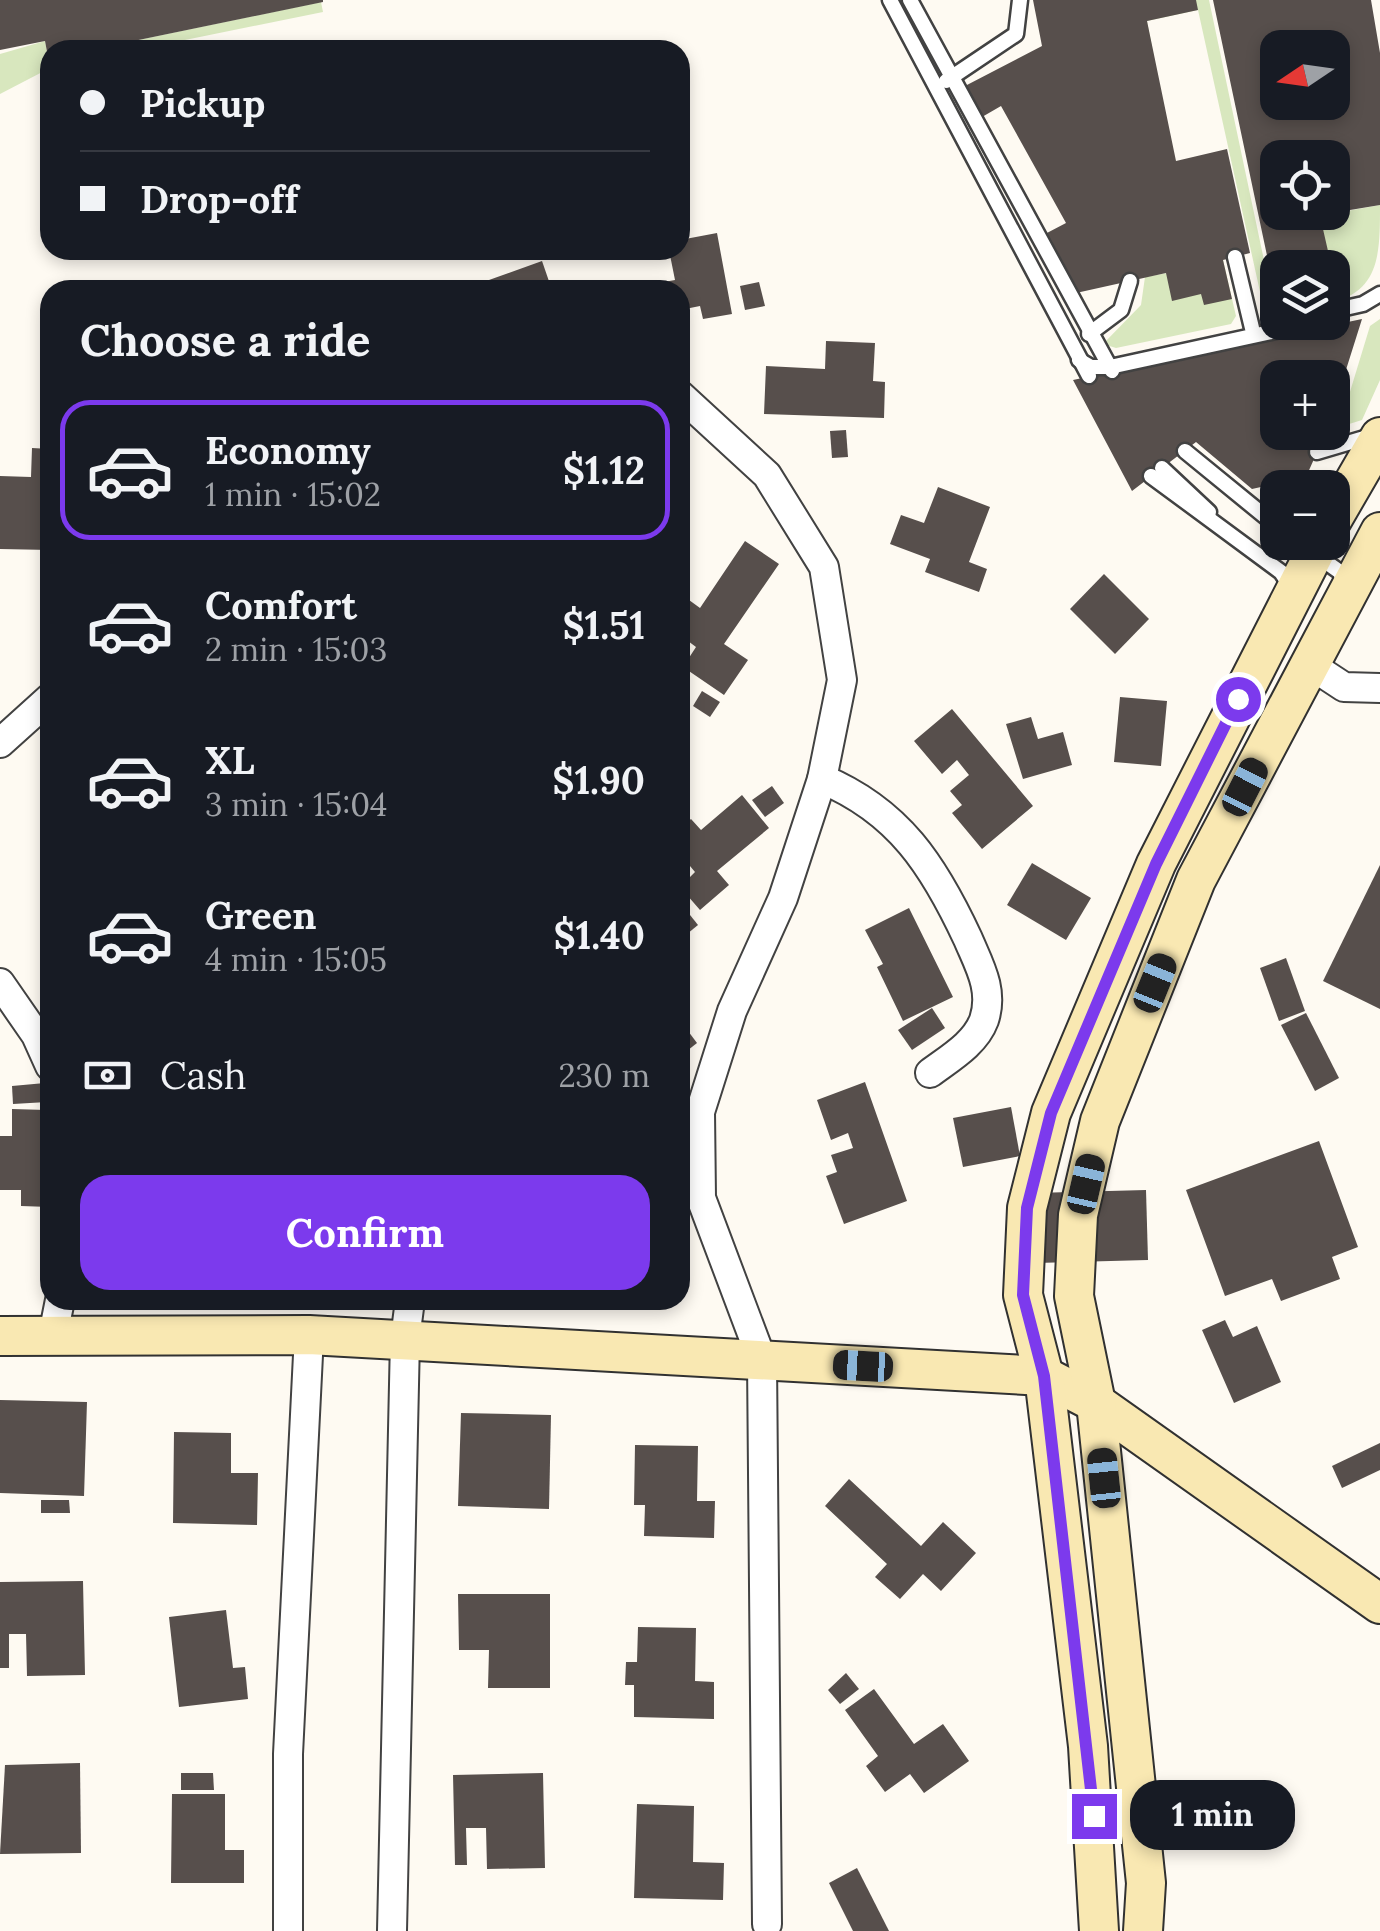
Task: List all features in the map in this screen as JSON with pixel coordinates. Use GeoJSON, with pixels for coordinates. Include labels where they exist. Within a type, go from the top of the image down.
{"type":"FeatureCollection","features":[{"type":"Feature","properties":{"kind":"main road"},"geometry":{"type":"LineString","coordinates":[[1350,484],[1380,434]]}},
{"type":"Feature","properties":{"kind":"main road"},"geometry":{"type":"LineString","coordinates":[[1143,1931],[1146,1882],[1096,1402],[1074,1296],[1078,1215],[1100,1121],[1196,880],[1380,532]]}},
{"type":"Feature","properties":{"kind":"main road"},"geometry":{"type":"LineString","coordinates":[[1099,1931],[1088,1746],[1044,1376],[1023,1295],[1027,1208],[1051,1113],[1156,864],[1286,584],[1301,560]]}},
{"type":"Feature","properties":{"kind":"main road"},"geometry":{"type":"LineString","coordinates":[[0,1336],[57,1317],[1044,1376],[1096,1402],[1380,1604]]}},
{"type":"Feature","properties":{"kind":"street"},"geometry":{"type":"LineString","coordinates":[[690,404],[768,475],[824,567],[842,680],[822,779],[783,898],[732,1011],[700,1112],[700,1198],[762,1360],[768,1924]]}},
{"type":"Feature","properties":{"kind":"street"},"geometry":{"type":"LineString","coordinates":[[1309,664],[1344,687],[1380,688]]}},
{"type":"Feature","properties":{"kind":"street"},"geometry":{"type":"LineString","coordinates":[[0,743],[40,707]]}},
{"type":"Feature","properties":{"kind":"street"},"geometry":{"type":"LineString","coordinates":[[822,779],[885,814],[924,854],[986,980],[988,1006],[978,1032],[930,1072]]}},
{"type":"Feature","properties":{"kind":"street"},"geometry":{"type":"LineString","coordinates":[[0,983],[40,1044]]}},
{"type":"Feature","properties":{"kind":"street"},"geometry":{"type":"LineString","coordinates":[[392,1931],[404,1339],[408,1310]]}},
{"type":"Feature","properties":{"kind":"street"},"geometry":{"type":"LineString","coordinates":[[288,1931],[288,1754],[309,1335]]}},
{"type":"Feature","properties":{"kind":"lane"},"geometry":{"type":"LineString","coordinates":[[890,0],[1089,376]]}},
{"type":"Feature","properties":{"kind":"lane"},"geometry":{"type":"LineString","coordinates":[[910,0],[1088,334],[1109,366]]}},
{"type":"Feature","properties":{"kind":"lane"},"geometry":{"type":"LineString","coordinates":[[941,97],[951,77],[1016,34],[1020,0]]}},
{"type":"Feature","properties":{"kind":"lane"},"geometry":{"type":"LineString","coordinates":[[931,39],[964,60],[986,57]]}},
{"type":"Feature","properties":{"kind":"lane"},"geometry":{"type":"LineString","coordinates":[[1235,257],[1252,328]]}},
{"type":"Feature","properties":{"kind":"lane"},"geometry":{"type":"LineString","coordinates":[[1088,334],[1122,310],[1130,281]]}},
{"type":"Feature","properties":{"kind":"lane"},"geometry":{"type":"LineString","coordinates":[[1350,307],[1380,294]]}},
{"type":"Feature","properties":{"kind":"lane"},"geometry":{"type":"LineString","coordinates":[[1350,314],[1380,306]]}},
{"type":"Feature","properties":{"kind":"lane"},"geometry":{"type":"LineString","coordinates":[[1109,366],[1260,326]]}},
{"type":"Feature","properties":{"kind":"lane"},"geometry":{"type":"LineString","coordinates":[[1077,356],[1091,367],[1109,366],[1260,334]]}},
{"type":"Feature","properties":{"kind":"lane"},"geometry":{"type":"LineString","coordinates":[[1317,452],[1380,434]]}},
{"type":"Feature","properties":{"kind":"lane"},"geometry":{"type":"LineString","coordinates":[[1184,451],[1260,510]]}},
{"type":"Feature","properties":{"kind":"lane"},"geometry":{"type":"LineString","coordinates":[[1157,472],[1286,584]]}},
{"type":"Feature","properties":{"kind":"lane"},"geometry":{"type":"LineString","coordinates":[[1326,560],[1340,572],[1346,592]]}},
{"type":"Feature","properties":{"kind":"green space"},"geometry":{"type":"Polygon","coordinates":[[[1128,0],[1209,0],[1262,250],[1260,292],[1198,10],[1147,21],[1194,266],[1223,260],[1236,316],[1231,324],[1116,348],[1103,344],[1141,305],[1145,277],[1173,272],[1128,0]]]}},
{"type":"Feature","properties":{"kind":"green space"},"geometry":{"type":"Polygon","coordinates":[[[321,2],[323,12],[185,40],[138,40],[321,2]]]}},
{"type":"Feature","properties":{"kind":"green space"},"geometry":{"type":"Polygon","coordinates":[[[40,42],[40,73],[0,94],[0,54],[40,42]]]}},
{"type":"Feature","properties":{"kind":"green space"},"geometry":{"type":"Polygon","coordinates":[[[1380,205],[1378,254],[1369,279],[1350,295],[1350,250],[1327,250],[1323,230],[1350,230],[1350,210],[1380,205]]]}},
{"type":"Feature","properties":{"kind":"green space"},"geometry":{"type":"Polygon","coordinates":[[[1380,319],[1380,380],[1362,420],[1350,424],[1350,392],[1370,326],[1380,319]]]}},
{"type":"Feature","properties":{"kind":"building"},"geometry":{"type":"Polygon","coordinates":[[[0,0],[323,0],[139,40],[40,40],[0,50],[0,0]]]}},
{"type":"Feature","properties":{"kind":"building"},"geometry":{"type":"Polygon","coordinates":[[[1033,0],[1196,0],[1198,10],[1147,21],[1176,161],[1227,149],[1250,253],[1223,260],[1232,299],[1204,305],[1201,294],[1172,301],[1166,273],[1076,293],[1045,234],[1066,223],[1001,106],[982,117],[965,86],[1042,46],[1033,0]]]}},
{"type":"Feature","properties":{"kind":"building"},"geometry":{"type":"Polygon","coordinates":[[[1213,0],[1371,0],[1380,53],[1380,205],[1350,210],[1350,140],[1260,140],[1260,222],[1213,0]]]}},
{"type":"Feature","properties":{"kind":"building"},"geometry":{"type":"Polygon","coordinates":[[[1262,230],[1323,230],[1328,250],[1266,250],[1262,230]]]}},
{"type":"Feature","properties":{"kind":"building"},"geometry":{"type":"Polygon","coordinates":[[[717,233],[732,314],[703,319],[700,306],[690,308],[690,280],[675,280],[671,260],[690,260],[690,238],[717,233]]]}},
{"type":"Feature","properties":{"kind":"building"},"geometry":{"type":"Polygon","coordinates":[[[542,261],[549,280],[489,280],[542,261]]]}},
{"type":"Feature","properties":{"kind":"building"},"geometry":{"type":"Polygon","coordinates":[[[759,282],[765,306],[745,310],[740,286],[759,282]]]}},
{"type":"Feature","properties":{"kind":"building"},"geometry":{"type":"Polygon","coordinates":[[[1362,319],[1349,360],[1260,360],[1260,450],[1318,450],[1309,470],[1260,470],[1260,487],[1252,489],[1196,442],[1132,491],[1073,380],[1263,340],[1350,340],[1350,322],[1362,319]]]}},
{"type":"Feature","properties":{"kind":"building"},"geometry":{"type":"Polygon","coordinates":[[[826,341],[875,343],[873,381],[885,382],[884,418],[764,414],[766,366],[825,369],[826,341]]]}},
{"type":"Feature","properties":{"kind":"building"},"geometry":{"type":"Polygon","coordinates":[[[846,430],[848,457],[832,458],[830,431],[846,430]]]}},
{"type":"Feature","properties":{"kind":"building"},"geometry":{"type":"Polygon","coordinates":[[[32,448],[40,448],[40,550],[0,549],[0,476],[31,477],[32,448]]]}},
{"type":"Feature","properties":{"kind":"building"},"geometry":{"type":"Polygon","coordinates":[[[938,487],[990,507],[969,562],[987,569],[979,592],[925,572],[930,559],[890,544],[901,515],[924,523],[938,487]]]}},
{"type":"Feature","properties":{"kind":"building"},"geometry":{"type":"Polygon","coordinates":[[[745,541],[779,564],[724,644],[748,660],[724,695],[690,672],[690,656],[696,647],[690,642],[690,601],[700,608],[745,541]]]}},
{"type":"Feature","properties":{"kind":"building"},"geometry":{"type":"Polygon","coordinates":[[[1104,574],[1149,619],[1115,654],[1070,609],[1104,574]]]}},
{"type":"Feature","properties":{"kind":"building"},"geometry":{"type":"Polygon","coordinates":[[[702,691],[720,702],[710,717],[693,706],[702,691]]]}},
{"type":"Feature","properties":{"kind":"building"},"geometry":{"type":"Polygon","coordinates":[[[1120,697],[1167,701],[1161,766],[1114,762],[1120,697]]]}},
{"type":"Feature","properties":{"kind":"building"},"geometry":{"type":"Polygon","coordinates":[[[952,709],[1033,806],[982,849],[952,813],[962,805],[950,791],[969,775],[957,760],[942,774],[914,741],[952,709]]]}},
{"type":"Feature","properties":{"kind":"building"},"geometry":{"type":"Polygon","coordinates":[[[1031,717],[1038,739],[1063,732],[1072,765],[1023,779],[1006,724],[1031,717]]]}},
{"type":"Feature","properties":{"kind":"building"},"geometry":{"type":"Polygon","coordinates":[[[772,786],[784,803],[765,817],[752,800],[772,786]]]}},
{"type":"Feature","properties":{"kind":"building"},"geometry":{"type":"Polygon","coordinates":[[[742,795],[769,828],[717,871],[729,885],[700,910],[690,898],[690,877],[695,872],[690,866],[690,820],[701,830],[742,795]]]}},
{"type":"Feature","properties":{"kind":"building"},"geometry":{"type":"Polygon","coordinates":[[[1032,863],[1091,898],[1066,940],[1007,905],[1032,863]]]}},
{"type":"Feature","properties":{"kind":"building"},"geometry":{"type":"Polygon","coordinates":[[[1380,865],[1380,1009],[1323,981],[1380,865]]]}},
{"type":"Feature","properties":{"kind":"building"},"geometry":{"type":"Polygon","coordinates":[[[909,908],[953,997],[903,1021],[877,967],[883,964],[865,930],[909,908]]]}},
{"type":"Feature","properties":{"kind":"building"},"geometry":{"type":"Polygon","coordinates":[[[690,915],[698,925],[690,932],[690,915]]]}},
{"type":"Feature","properties":{"kind":"building"},"geometry":{"type":"Polygon","coordinates":[[[1286,958],[1305,1011],[1279,1021],[1260,968],[1286,958]]]}},
{"type":"Feature","properties":{"kind":"building"},"geometry":{"type":"Polygon","coordinates":[[[932,1008],[945,1028],[912,1050],[898,1030],[932,1008]]]}},
{"type":"Feature","properties":{"kind":"building"},"geometry":{"type":"Polygon","coordinates":[[[1306,1013],[1339,1078],[1315,1091],[1281,1025],[1306,1013]]]}},
{"type":"Feature","properties":{"kind":"building"},"geometry":{"type":"Polygon","coordinates":[[[865,1082],[907,1201],[844,1224],[826,1176],[837,1172],[831,1155],[853,1148],[848,1133],[831,1140],[817,1100],[865,1082]]]}},
{"type":"Feature","properties":{"kind":"building"},"geometry":{"type":"Polygon","coordinates":[[[40,1083],[40,1102],[13,1104],[12,1086],[40,1083]]]}},
{"type":"Feature","properties":{"kind":"building"},"geometry":{"type":"Polygon","coordinates":[[[1011,1107],[1020,1156],[963,1167],[953,1118],[1011,1107]]]}},
{"type":"Feature","properties":{"kind":"building"},"geometry":{"type":"Polygon","coordinates":[[[12,1109],[40,1110],[40,1207],[21,1206],[21,1190],[0,1190],[0,1136],[12,1136],[12,1109]]]}},
{"type":"Feature","properties":{"kind":"building"},"geometry":{"type":"Polygon","coordinates":[[[1319,1141],[1358,1247],[1332,1257],[1340,1279],[1281,1301],[1272,1279],[1225,1296],[1186,1190],[1319,1141]]]}},
{"type":"Feature","properties":{"kind":"building"},"geometry":{"type":"Polygon","coordinates":[[[1146,1190],[1148,1260],[1036,1263],[1034,1193],[1146,1190]]]}},
{"type":"Feature","properties":{"kind":"building"},"geometry":{"type":"Polygon","coordinates":[[[1225,1320],[1233,1337],[1257,1326],[1281,1382],[1234,1403],[1202,1330],[1225,1320]]]}},
{"type":"Feature","properties":{"kind":"building"},"geometry":{"type":"Polygon","coordinates":[[[0,1400],[87,1402],[84,1496],[0,1493],[0,1400]]]}},
{"type":"Feature","properties":{"kind":"building"},"geometry":{"type":"Polygon","coordinates":[[[461,1413],[551,1415],[549,1509],[458,1506],[461,1413]]]}},
{"type":"Feature","properties":{"kind":"building"},"geometry":{"type":"Polygon","coordinates":[[[174,1432],[231,1433],[231,1473],[258,1473],[257,1525],[173,1523],[174,1432]]]}},
{"type":"Feature","properties":{"kind":"building"},"geometry":{"type":"Polygon","coordinates":[[[1380,1443],[1380,1470],[1342,1488],[1332,1466],[1380,1443]]]}},
{"type":"Feature","properties":{"kind":"building"},"geometry":{"type":"Polygon","coordinates":[[[635,1445],[698,1446],[697,1501],[715,1501],[714,1538],[644,1536],[645,1505],[634,1505],[635,1445]]]}},
{"type":"Feature","properties":{"kind":"building"},"geometry":{"type":"Polygon","coordinates":[[[849,1479],[921,1546],[943,1522],[976,1553],[941,1591],[923,1574],[900,1599],[875,1577],[887,1564],[825,1506],[849,1479]]]}},
{"type":"Feature","properties":{"kind":"building"},"geometry":{"type":"Polygon","coordinates":[[[41,1500],[69,1500],[70,1513],[41,1513],[41,1500]]]}},
{"type":"Feature","properties":{"kind":"building"},"geometry":{"type":"Polygon","coordinates":[[[83,1581],[85,1675],[27,1676],[26,1634],[9,1634],[9,1668],[0,1668],[0,1582],[83,1581]]]}},
{"type":"Feature","properties":{"kind":"building"},"geometry":{"type":"Polygon","coordinates":[[[458,1594],[550,1594],[550,1688],[488,1688],[489,1650],[459,1650],[458,1594]]]}},
{"type":"Feature","properties":{"kind":"building"},"geometry":{"type":"Polygon","coordinates":[[[226,1610],[233,1668],[245,1667],[248,1699],[179,1707],[169,1617],[226,1610]]]}},
{"type":"Feature","properties":{"kind":"building"},"geometry":{"type":"Polygon","coordinates":[[[638,1627],[696,1628],[695,1681],[714,1682],[714,1719],[634,1717],[634,1685],[625,1685],[626,1662],[637,1662],[638,1627]]]}},
{"type":"Feature","properties":{"kind":"building"},"geometry":{"type":"Polygon","coordinates":[[[846,1673],[859,1689],[840,1704],[828,1690],[846,1673]]]}},
{"type":"Feature","properties":{"kind":"building"},"geometry":{"type":"Polygon","coordinates":[[[874,1689],[914,1744],[943,1724],[969,1761],[924,1793],[910,1774],[885,1792],[866,1766],[878,1756],[845,1710],[874,1689]]]}},
{"type":"Feature","properties":{"kind":"building"},"geometry":{"type":"Polygon","coordinates":[[[80,1763],[81,1853],[0,1854],[5,1765],[80,1763]]]}},
{"type":"Feature","properties":{"kind":"building"},"geometry":{"type":"Polygon","coordinates":[[[181,1773],[213,1773],[214,1790],[181,1790],[181,1773]]]}},
{"type":"Feature","properties":{"kind":"building"},"geometry":{"type":"Polygon","coordinates":[[[543,1773],[545,1868],[487,1869],[486,1828],[466,1828],[467,1865],[455,1865],[453,1775],[543,1773]]]}},
{"type":"Feature","properties":{"kind":"building"},"geometry":{"type":"Polygon","coordinates":[[[172,1794],[225,1794],[225,1850],[244,1850],[244,1883],[171,1883],[172,1794]]]}},
{"type":"Feature","properties":{"kind":"building"},"geometry":{"type":"Polygon","coordinates":[[[637,1804],[694,1806],[693,1862],[724,1863],[723,1900],[634,1898],[637,1804]]]}},
{"type":"Feature","properties":{"kind":"building"},"geometry":{"type":"Polygon","coordinates":[[[857,1868],[889,1931],[853,1931],[829,1883],[857,1868]]]}},
{"type":"Feature","properties":{"kind":"route"},"geometry":{"type":"LineString","coordinates":[[1094,1816],[1044,1376],[1023,1295],[1027,1208],[1051,1113],[1156,864],[1238,699]]}}]}
